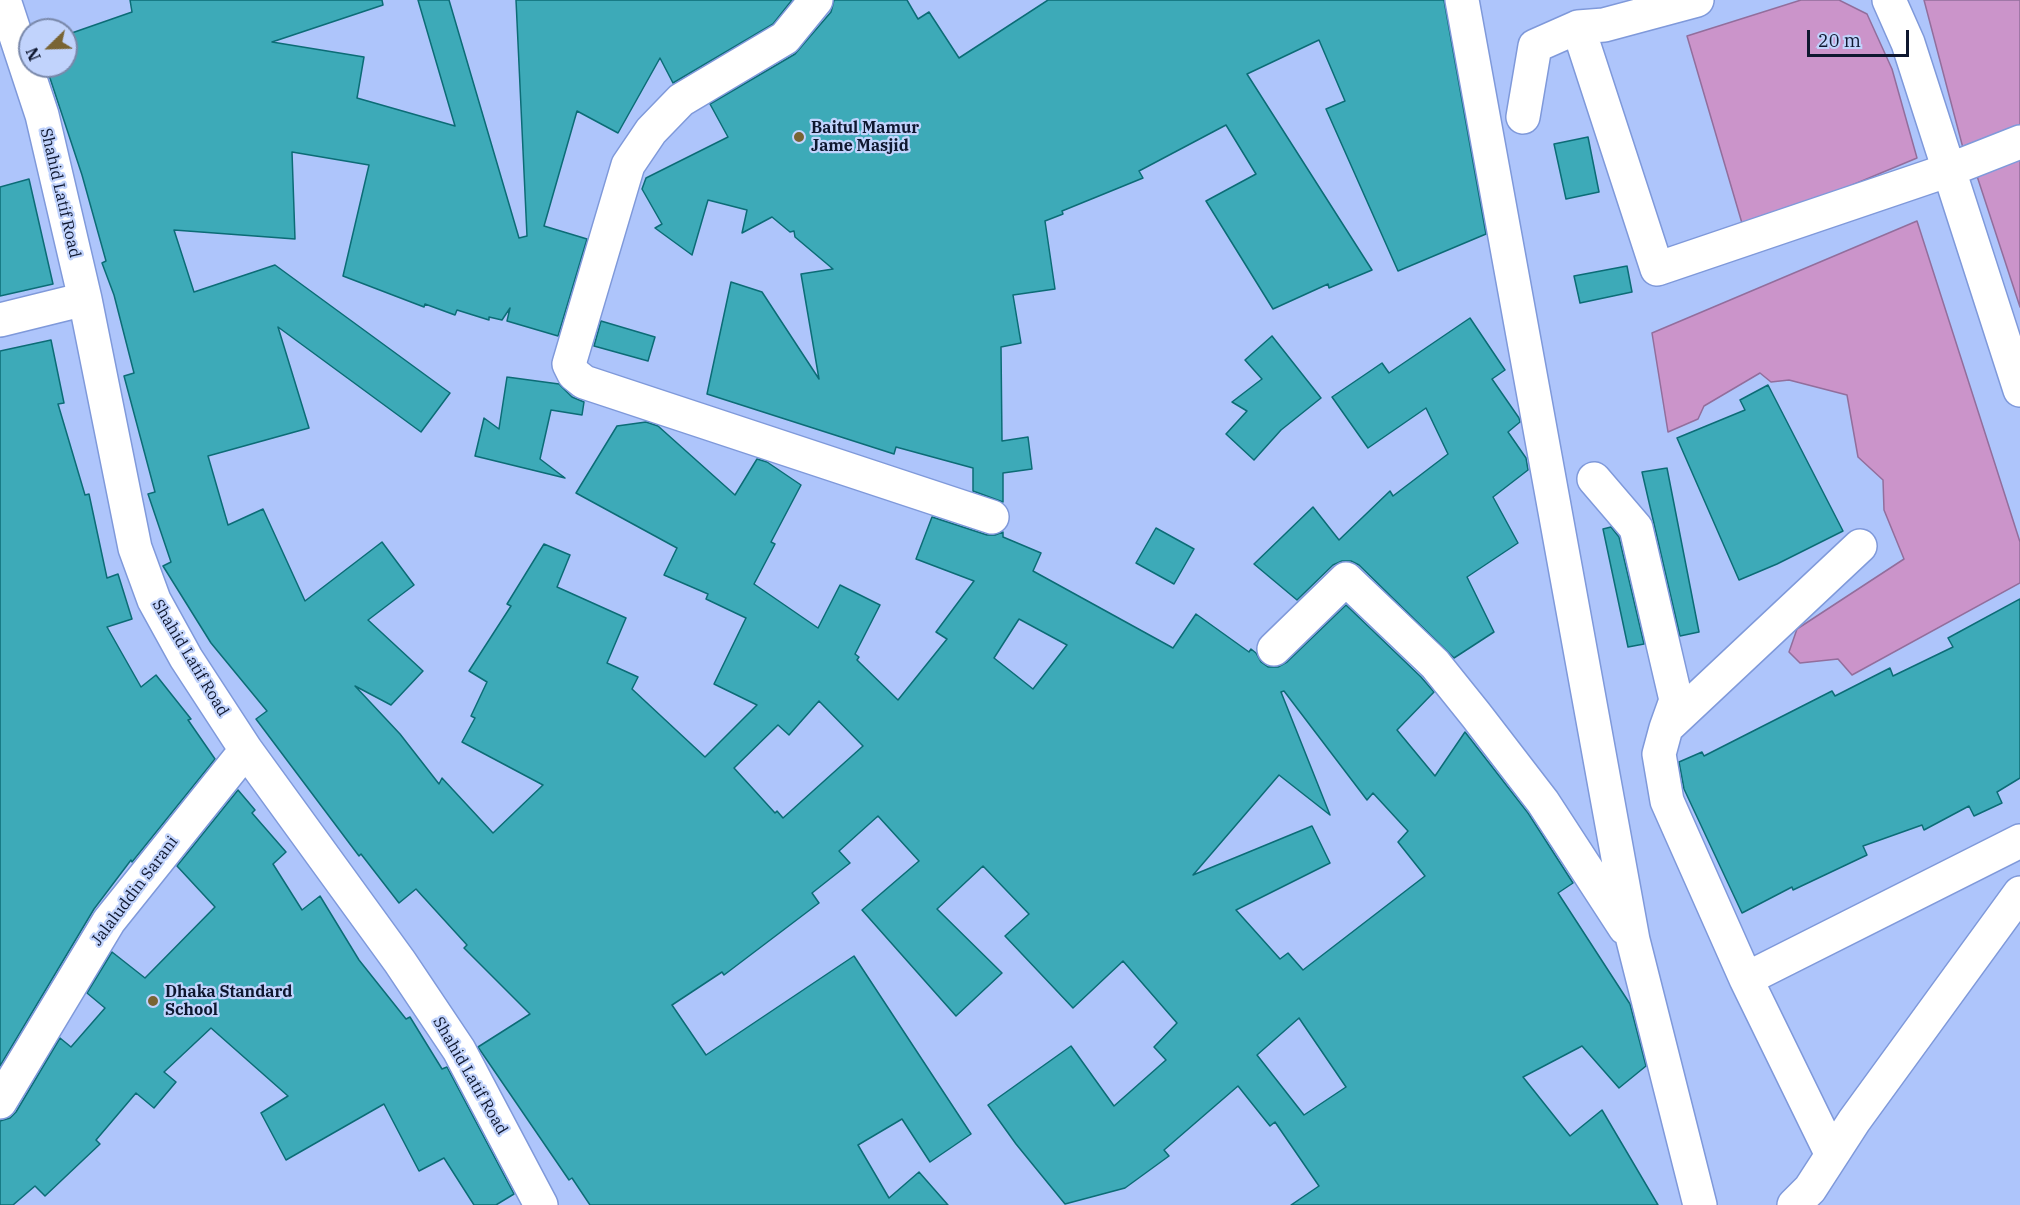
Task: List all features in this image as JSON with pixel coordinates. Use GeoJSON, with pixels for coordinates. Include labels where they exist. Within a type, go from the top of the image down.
{"type":"FeatureCollection","features":[{"type":"Feature","properties":{"kind":"street"},"geometry":{"type":"LineString","coordinates":[[816,0],[785,38],[681,100],[651,131],[628,165],[569,364],[574,374],[584,382],[992,517]]}},
{"type":"Feature","properties":{"kind":"street"},"geometry":{"type":"LineString","coordinates":[[1462,0],[1633,940],[1700,1205]]}},
{"type":"Feature","properties":{"kind":"street"},"geometry":{"type":"LineString","coordinates":[[1523,117],[1535,46],[1578,27],[1604,26],[1697,0]]}},
{"type":"Feature","properties":{"kind":"street"},"geometry":{"type":"LineString","coordinates":[[1889,0],[1908,43],[2020,390]]}},
{"type":"Feature","properties":{"kind":"street","name":"Shahid Latif Road"},"geometry":{"type":"LineString","coordinates":[[7,1],[42,115],[85,299],[135,548],[154,600],[186,658],[246,750],[400,962],[459,1050],[541,1205]]}},
{"type":"Feature","properties":{"kind":"street"},"geometry":{"type":"LineString","coordinates":[[1578,27],[1657,269],[1949,170],[2020,142]]}},
{"type":"Feature","properties":{"kind":"street"},"geometry":{"type":"LineString","coordinates":[[0,320],[85,299]]}},
{"type":"Feature","properties":{"kind":"street"},"geometry":{"type":"LineString","coordinates":[[1594,478],[1636,528],[1676,700],[1659,754],[1667,801],[1746,979],[1832,1155]]}},
{"type":"Feature","properties":{"kind":"street"},"geometry":{"type":"LineString","coordinates":[[1666,728],[1860,546]]}},
{"type":"Feature","properties":{"kind":"street"},"geometry":{"type":"LineString","coordinates":[[1274,649],[1346,579],[1435,664],[1476,715],[1543,802],[1633,940]]}},
{"type":"Feature","properties":{"kind":"street","name":"Jalaluddin Sarani"},"geometry":{"type":"LineString","coordinates":[[4,1084],[109,921],[246,750]]}},
{"type":"Feature","properties":{"kind":"street"},"geometry":{"type":"LineString","coordinates":[[1746,979],[2020,841]]}},
{"type":"Feature","properties":{"kind":"street"},"geometry":{"type":"LineString","coordinates":[[1794,1205],[1810,1189],[2020,893]]}},
{"type":"Feature","properties":{"kind":"shaded area"},"geometry":{"type":"Polygon","coordinates":[[[1801,0],[1839,0],[1867,14],[1892,69],[1917,158],[1744,230],[1687,36],[1801,0]]]}},
{"type":"Feature","properties":{"kind":"shaded area"},"geometry":{"type":"Polygon","coordinates":[[[1924,0],[2020,0],[2020,127],[1963,148],[1924,0]]]}},
{"type":"Feature","properties":{"kind":"shaded area"},"geometry":{"type":"Polygon","coordinates":[[[2020,157],[2020,307],[1976,173],[2020,157]]]}},
{"type":"Feature","properties":{"kind":"shaded area"},"geometry":{"type":"Polygon","coordinates":[[[1917,221],[2020,542],[2020,583],[1852,675],[1838,659],[1800,663],[1789,652],[1797,629],[1904,559],[1884,510],[1883,480],[1858,457],[1847,395],[1789,380],[1771,382],[1760,373],[1704,406],[1698,419],[1668,432],[1652,333],[1917,221]]]}},
{"type":"Feature","properties":{"kind":"building"},"geometry":{"type":"Polygon","coordinates":[[[130,0],[382,0],[383,5],[272,42],[364,57],[357,98],[455,126],[418,0],[449,0],[519,238],[527,236],[516,0],[792,0],[773,24],[673,83],[660,58],[618,133],[577,111],[544,226],[587,239],[558,336],[507,321],[510,308],[502,320],[489,317],[489,320],[457,310],[455,315],[425,304],[424,307],[343,276],[369,165],[292,152],[295,239],[174,230],[194,292],[275,265],[450,393],[421,432],[278,327],[309,428],[208,456],[228,525],[263,509],[305,601],[382,542],[414,585],[368,620],[423,671],[391,705],[355,686],[400,734],[439,784],[442,778],[493,833],[543,785],[462,742],[475,718],[471,716],[487,682],[469,671],[511,606],[507,604],[544,544],[570,555],[557,587],[626,618],[607,663],[638,677],[632,689],[705,757],[757,705],[714,684],[746,618],[706,599],[708,594],[664,575],[677,548],[576,493],[617,426],[646,422],[658,426],[735,495],[757,459],[767,462],[801,485],[771,542],[775,544],[754,584],[818,628],[840,585],[880,605],[855,654],[859,657],[857,660],[898,700],[947,639],[936,632],[974,581],[916,559],[932,517],[987,535],[1003,532],[1003,537],[1041,553],[1033,571],[1173,648],[1196,614],[1249,652],[1251,649],[1268,667],[1278,667],[1287,662],[1346,605],[1434,692],[1397,730],[1435,776],[1465,732],[1528,813],[1573,883],[1558,893],[1630,1004],[1646,1066],[1619,1088],[1582,1046],[1523,1077],[1570,1136],[1602,1110],[1658,1205],[1291,1205],[1319,1186],[1275,1122],[1270,1126],[1238,1086],[1164,1150],[1169,1156],[1125,1188],[1065,1204],[1016,1144],[988,1105],[1071,1046],[1114,1106],[1166,1060],[1154,1047],[1177,1023],[1123,961],[1073,1008],[1005,936],[1029,914],[983,866],[937,909],[1002,973],[956,1016],[862,910],[919,861],[878,816],[839,851],[850,863],[812,893],[819,903],[724,975],[722,972],[672,1005],[706,1055],[854,956],[971,1134],[930,1162],[902,1119],[858,1145],[889,1198],[919,1172],[948,1205],[590,1205],[572,1178],[569,1180],[478,1047],[530,1014],[464,948],[467,945],[416,889],[399,903],[361,854],[359,856],[256,719],[267,711],[211,643],[163,566],[171,562],[148,494],[155,492],[124,376],[134,373],[114,295],[102,263],[106,261],[82,175],[50,78],[78,78],[78,31],[132,12],[130,0]],[[1019,619],[994,658],[1033,689],[1067,645],[1019,619]],[[1284,691],[1281,692],[1330,815],[1279,775],[1193,875],[1312,826],[1330,863],[1236,910],[1280,959],[1288,953],[1303,970],[1425,876],[1398,842],[1408,831],[1373,793],[1367,800],[1284,691]],[[819,701],[789,735],[778,725],[734,768],[775,813],[777,811],[783,818],[863,746],[819,701]],[[1299,1018],[1257,1055],[1304,1115],[1346,1087],[1299,1018]]]}},
{"type":"Feature","properties":{"kind":"building"},"geometry":{"type":"Polygon","coordinates":[[[834,0],[907,0],[918,19],[929,12],[959,58],[1048,0],[1444,0],[1486,234],[1398,271],[1326,109],[1345,101],[1319,40],[1247,74],[1372,270],[1329,288],[1328,284],[1273,309],[1206,201],[1256,174],[1226,125],[1139,171],[1143,178],[1062,211],[1063,214],[1045,221],[1055,289],[1013,295],[1021,343],[1001,347],[1002,441],[1028,437],[1032,469],[1003,473],[1003,502],[973,491],[973,468],[896,447],[894,454],[707,394],[731,282],[762,292],[819,379],[801,274],[833,269],[795,237],[794,231],[790,232],[772,217],[742,233],[747,210],[708,200],[692,255],[655,228],[662,224],[642,189],[646,178],[728,137],[710,104],[795,54],[831,12],[834,0]]]}},
{"type":"Feature","properties":{"kind":"building"},"geometry":{"type":"Polygon","coordinates":[[[1588,137],[1599,192],[1566,199],[1554,144],[1588,137]]]}},
{"type":"Feature","properties":{"kind":"building"},"geometry":{"type":"Polygon","coordinates":[[[29,179],[53,284],[0,296],[0,187],[29,179]]]}},
{"type":"Feature","properties":{"kind":"building"},"geometry":{"type":"Polygon","coordinates":[[[1627,266],[1632,292],[1580,303],[1574,276],[1627,266]]]}},
{"type":"Feature","properties":{"kind":"building"},"geometry":{"type":"Polygon","coordinates":[[[1470,318],[1505,370],[1492,379],[1519,418],[1520,422],[1508,432],[1526,458],[1528,470],[1493,497],[1518,543],[1467,577],[1494,632],[1454,658],[1359,565],[1351,561],[1342,561],[1333,565],[1297,600],[1254,564],[1313,507],[1339,540],[1390,491],[1393,496],[1448,454],[1426,408],[1368,448],[1332,397],[1382,363],[1389,373],[1470,318]]]}},
{"type":"Feature","properties":{"kind":"building"},"geometry":{"type":"Polygon","coordinates":[[[601,321],[655,337],[648,361],[594,346],[601,321]]]}},
{"type":"Feature","properties":{"kind":"building"},"geometry":{"type":"Polygon","coordinates":[[[1272,336],[1321,398],[1281,430],[1254,460],[1226,434],[1247,411],[1232,402],[1262,379],[1245,360],[1272,336]]]}},
{"type":"Feature","properties":{"kind":"building"},"geometry":{"type":"Polygon","coordinates":[[[51,340],[64,403],[58,404],[85,495],[89,494],[107,578],[118,574],[132,619],[107,627],[141,687],[156,675],[191,719],[188,720],[215,759],[132,862],[131,860],[94,909],[0,1066],[0,351],[51,340]]]}},
{"type":"Feature","properties":{"kind":"building"},"geometry":{"type":"Polygon","coordinates":[[[507,377],[559,384],[572,397],[584,402],[582,415],[551,410],[540,459],[565,478],[475,456],[484,418],[499,429],[507,377]]]}},
{"type":"Feature","properties":{"kind":"building"},"geometry":{"type":"Polygon","coordinates":[[[1768,385],[1843,531],[1739,580],[1677,438],[1745,410],[1740,400],[1768,385]]]}},
{"type":"Feature","properties":{"kind":"building"},"geometry":{"type":"Polygon","coordinates":[[[1667,468],[1699,632],[1680,636],[1642,472],[1667,468]]]}},
{"type":"Feature","properties":{"kind":"building"},"geometry":{"type":"Polygon","coordinates":[[[1611,527],[1619,537],[1644,644],[1628,647],[1603,529],[1611,527]]]}},
{"type":"Feature","properties":{"kind":"building"},"geometry":{"type":"Polygon","coordinates":[[[1156,528],[1194,549],[1174,584],[1136,563],[1156,528]]]}},
{"type":"Feature","properties":{"kind":"building"},"geometry":{"type":"Polygon","coordinates":[[[2020,599],[2020,778],[1997,792],[2002,803],[1974,816],[1969,806],[1924,830],[1922,825],[1863,846],[1867,855],[1793,890],[1792,887],[1742,913],[1684,789],[1679,762],[1702,752],[1704,756],[1832,691],[1835,696],[1890,668],[1893,676],[1953,647],[1948,638],[2020,599]]]}},
{"type":"Feature","properties":{"kind":"building"},"geometry":{"type":"Polygon","coordinates":[[[238,790],[255,810],[252,813],[286,852],[273,864],[302,910],[320,896],[359,960],[406,1019],[410,1017],[442,1069],[447,1067],[514,1194],[496,1205],[474,1205],[444,1158],[419,1171],[384,1104],[286,1160],[261,1113],[288,1096],[211,1028],[164,1072],[176,1082],[154,1108],[136,1093],[96,1140],[100,1144],[45,1196],[35,1186],[13,1205],[0,1205],[0,1121],[10,1118],[16,1112],[60,1038],[71,1047],[105,1008],[87,993],[112,952],[145,978],[215,907],[177,866],[238,790]]]}},
{"type":"Feature","properties":{"kind":"place","name":"Baitul Mamur Jame Masjid"},"geometry":{"type":"Point","coordinates":[799,137]}},
{"type":"Feature","properties":{"kind":"place","name":"Dhaka Standard School"},"geometry":{"type":"Point","coordinates":[153,1001]}}]}
